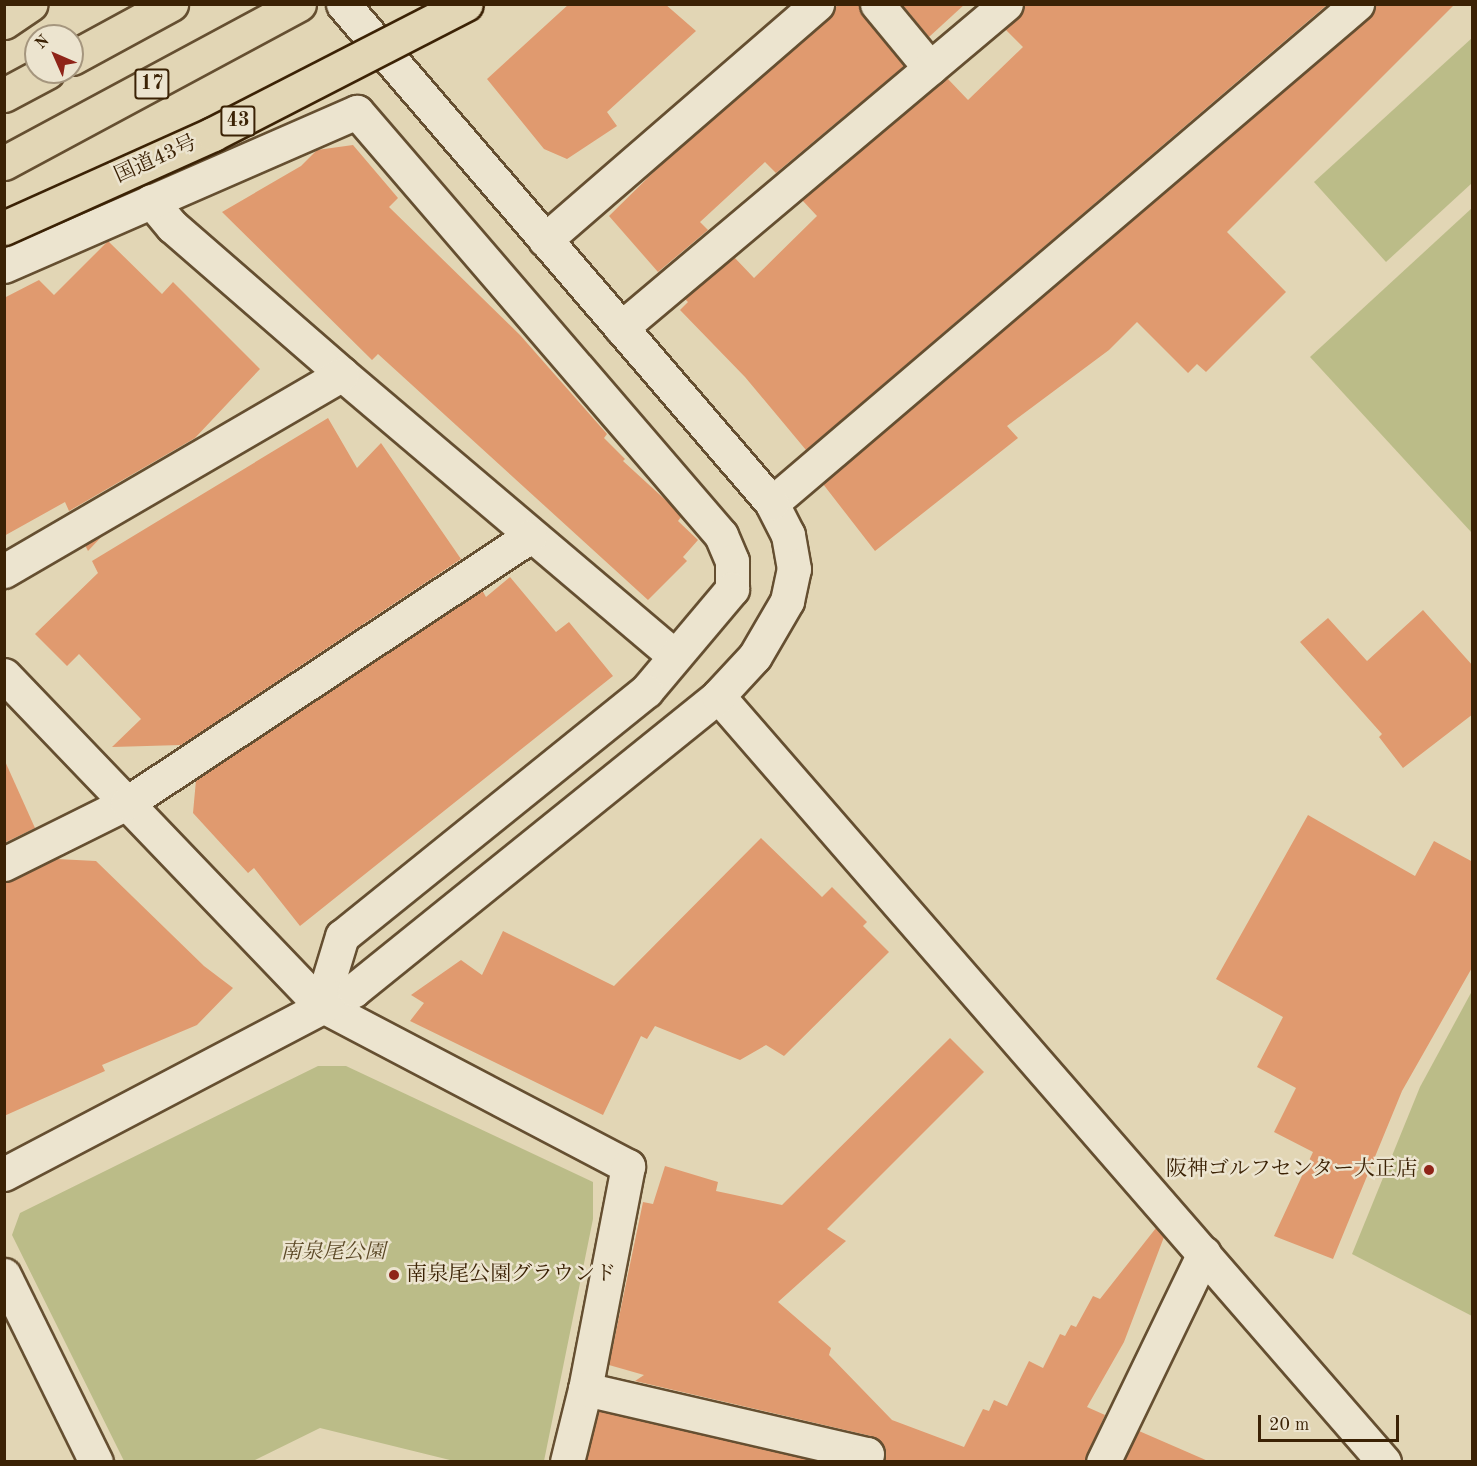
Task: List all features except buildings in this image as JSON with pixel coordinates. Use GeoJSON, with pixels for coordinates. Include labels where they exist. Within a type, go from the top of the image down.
{"type":"FeatureCollection","features":[{"type":"Feature","properties":{"kind":"highway"},"geometry":{"type":"LineString","coordinates":[[4,22],[31,4]]}},
{"type":"Feature","properties":{"kind":"highway"},"geometry":{"type":"LineString","coordinates":[[84,51],[171,4]]}},
{"type":"Feature","properties":{"kind":"highway","name":"17"},"geometry":{"type":"LineString","coordinates":[[4,163],[299,4]]}},
{"type":"Feature","properties":{"kind":"highway"},"geometry":{"type":"LineString","coordinates":[[408,35],[456,4]]}},
{"type":"Feature","properties":{"kind":"highway","name":"国道43号"},"geometry":{"type":"LineString","coordinates":[[4,228],[213,134],[466,4]]}},
{"type":"Feature","properties":{"kind":"highway"},"geometry":{"type":"LineString","coordinates":[[4,95],[25,84]]}},
{"type":"Feature","properties":{"kind":"street"},"geometry":{"type":"LineString","coordinates":[[4,12],[17,4]]}},
{"type":"Feature","properties":{"kind":"street"},"geometry":{"type":"LineString","coordinates":[[4,1174],[321,1005],[354,990],[718,696],[755,656],[787,601],[794,569],[788,535],[772,503],[343,4]]}},
{"type":"Feature","properties":{"kind":"street"},"geometry":{"type":"LineString","coordinates":[[545,240],[817,4]]}},
{"type":"Feature","properties":{"kind":"street"},"geometry":{"type":"LineString","coordinates":[[877,4],[930,68]]}},
{"type":"Feature","properties":{"kind":"street"},"geometry":{"type":"LineString","coordinates":[[621,328],[1006,4]]}},
{"type":"Feature","properties":{"kind":"street"},"geometry":{"type":"LineString","coordinates":[[772,503],[1357,4]]}},
{"type":"Feature","properties":{"kind":"street"},"geometry":{"type":"LineString","coordinates":[[4,266],[357,112],[364,124],[721,535],[732,561],[732,589],[673,655],[646,691],[342,936],[321,1005]]}},
{"type":"Feature","properties":{"kind":"street"},"geometry":{"type":"LineString","coordinates":[[151,201],[172,226],[342,374],[530,536],[673,655]]}},
{"type":"Feature","properties":{"kind":"street"},"geometry":{"type":"LineString","coordinates":[[4,571],[342,374]]}},
{"type":"Feature","properties":{"kind":"street"},"geometry":{"type":"LineString","coordinates":[[4,864],[127,803],[530,536]]}},
{"type":"Feature","properties":{"kind":"street"},"geometry":{"type":"LineString","coordinates":[[4,675],[321,1005],[628,1166],[585,1389],[567,1461]]}},
{"type":"Feature","properties":{"kind":"street"},"geometry":{"type":"LineString","coordinates":[[718,696],[1384,1461]]}},
{"type":"Feature","properties":{"kind":"street"},"geometry":{"type":"LineString","coordinates":[[1103,1461],[1204,1253]]}},
{"type":"Feature","properties":{"kind":"street"},"geometry":{"type":"LineString","coordinates":[[4,1275],[96,1461]]}},
{"type":"Feature","properties":{"kind":"street"},"geometry":{"type":"LineString","coordinates":[[585,1389],[867,1454],[866,1461]]}},
{"type":"Feature","properties":{"kind":"green space"},"geometry":{"type":"Polygon","coordinates":[[[1472,38],[1472,183],[1386,262],[1314,182],[1472,38]]]}},
{"type":"Feature","properties":{"kind":"green space"},"geometry":{"type":"Polygon","coordinates":[[[1472,208],[1472,533],[1310,357],[1472,208]]]}},
{"type":"Feature","properties":{"kind":"green space","name":"阪神ゴルフセンター大正店"},"geometry":{"type":"Polygon","coordinates":[[[1472,991],[1472,1316],[1352,1254],[1420,1087],[1472,991]]]}},
{"type":"Feature","properties":{"kind":"green space","name":"南泉尾公園"},"geometry":{"type":"Polygon","coordinates":[[[318,1066],[346,1066],[593,1182],[593,1219],[544,1461],[454,1461],[320,1428],[253,1461],[124,1461],[12,1235],[20,1213],[318,1066]]]}},
{"type":"Feature","properties":{"kind":"place","name":"阪神ゴルフセンター大正店"},"geometry":{"type":"Point","coordinates":[1429,1170]}},
{"type":"Feature","properties":{"kind":"place","name":"南泉尾公園グラウンド"},"geometry":{"type":"Point","coordinates":[394,1275]}}]}
